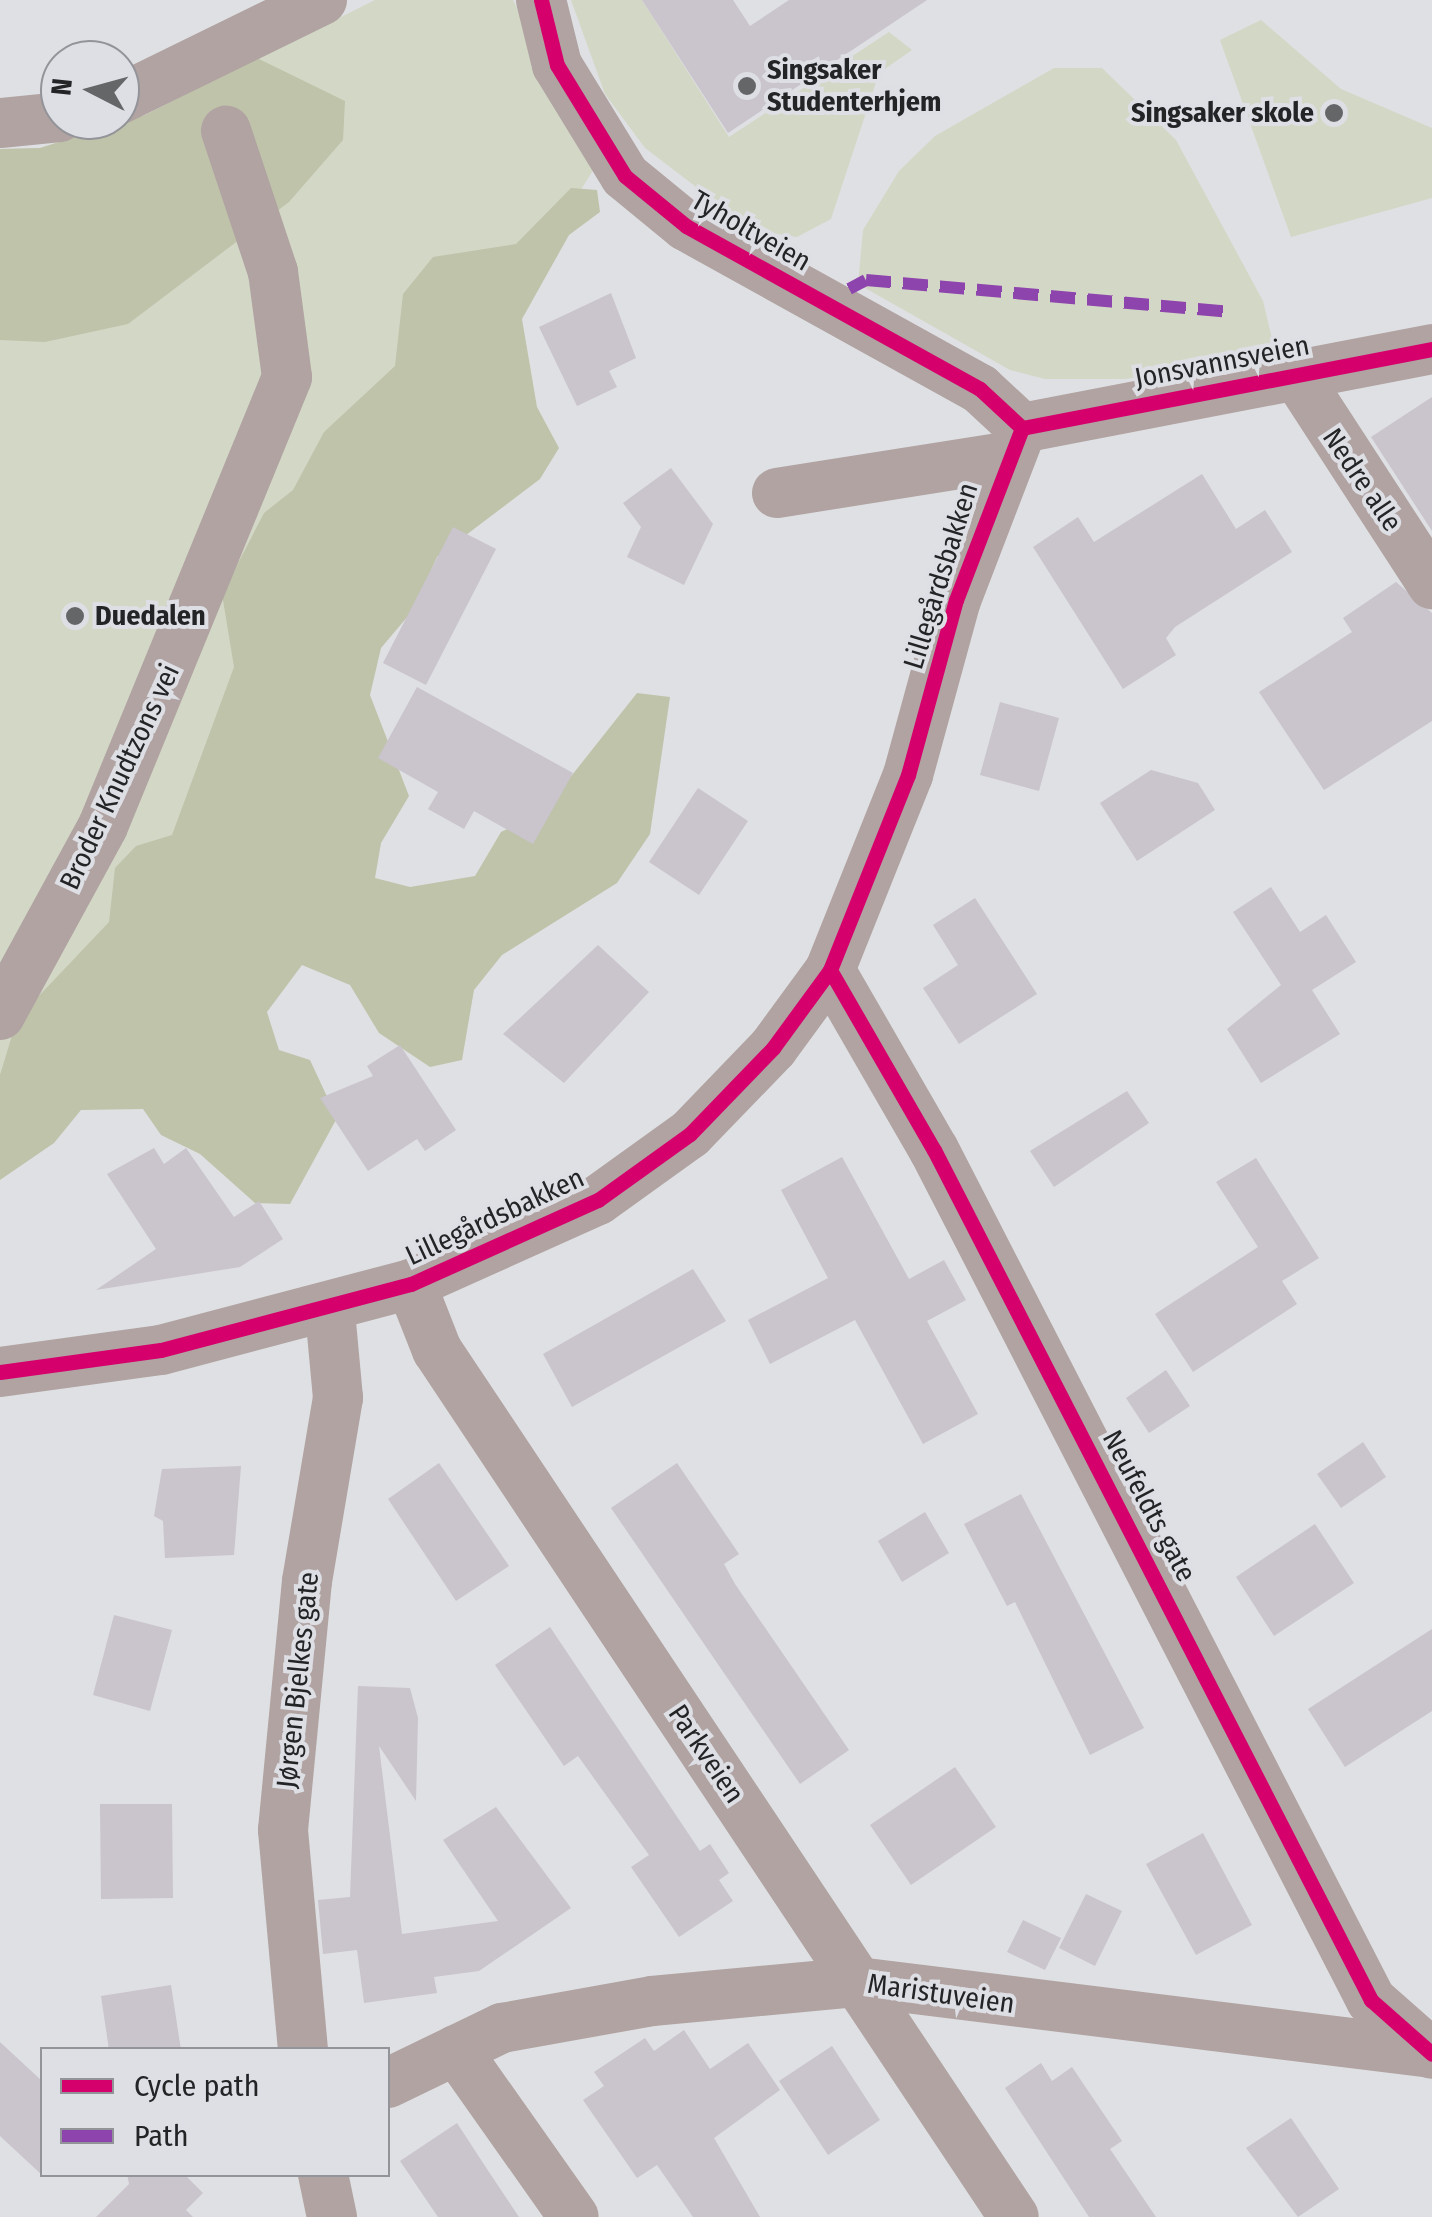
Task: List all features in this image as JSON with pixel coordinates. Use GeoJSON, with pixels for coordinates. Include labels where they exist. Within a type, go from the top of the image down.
{"type":"FeatureCollection","features":[{"type":"Feature","properties":{"kind":"street"},"geometry":{"type":"LineString","coordinates":[[140,89],[322,0]]}},
{"type":"Feature","properties":{"kind":"street","name":"Tyholtveien"},"geometry":{"type":"LineString","coordinates":[[540,0],[557,65],[625,176],[686,226],[980,389],[1014,443]]}},
{"type":"Feature","properties":{"kind":"street"},"geometry":{"type":"LineString","coordinates":[[0,122],[40,118]]}},
{"type":"Feature","properties":{"kind":"street","name":"Broder Knudtzons vei"},"geometry":{"type":"LineString","coordinates":[[0,1015],[103,826],[287,377],[273,272],[226,132]]}},
{"type":"Feature","properties":{"kind":"street","name":"Jonsvannsveien"},"geometry":{"type":"LineString","coordinates":[[1014,443],[1294,373],[1432,350]]}},
{"type":"Feature","properties":{"kind":"street","name":"Nedre alle"},"geometry":{"type":"LineString","coordinates":[[1294,373],[1432,584]]}},
{"type":"Feature","properties":{"kind":"street","name":"Lillegårdsbakken"},"geometry":{"type":"LineString","coordinates":[[8,1381],[330,1312],[411,1284],[598,1200],[690,1134],[774,1048],[830,970],[908,775],[1014,443],[777,493]]}},
{"type":"Feature","properties":{"kind":"street","name":"Neufeldts gate"},"geometry":{"type":"LineString","coordinates":[[830,970],[934,1150],[1371,2000],[1432,2054]]}},
{"type":"Feature","properties":{"kind":"street","name":"Parkveien"},"geometry":{"type":"LineString","coordinates":[[411,1284],[437,1350],[1014,2217]]}},
{"type":"Feature","properties":{"kind":"street","name":"Jørgen Bjelkes gate"},"geometry":{"type":"LineString","coordinates":[[303,2047],[283,1830],[307,1580],[338,1398],[330,1312]]}},
{"type":"Feature","properties":{"kind":"street","name":"Maristuveien"},"geometry":{"type":"LineString","coordinates":[[390,2082],[502,2028],[652,2001],[858,1982],[1432,2054]]}},
{"type":"Feature","properties":{"kind":"street"},"geometry":{"type":"LineString","coordinates":[[456,2050],[574,2217]]}},
{"type":"Feature","properties":{"kind":"street"},"geometry":{"type":"LineString","coordinates":[[324,2177],[332,2217]]}},
{"type":"Feature","properties":{"kind":"green space","name":"Duedalen"},"geometry":{"type":"Polygon","coordinates":[[[375,0],[513,0],[595,167],[0,1137],[0,149],[40,148],[65,140],[140,140],[140,117],[375,0]]]}},
{"type":"Feature","properties":{"kind":"green space"},"geometry":{"type":"Polygon","coordinates":[[[571,0],[642,0],[729,137],[889,32],[912,50],[879,73],[831,219],[797,237],[754,231],[645,148],[605,94],[571,0]]]}},
{"type":"Feature","properties":{"kind":"green space"},"geometry":{"type":"Polygon","coordinates":[[[1261,20],[1341,89],[1432,128],[1432,198],[1291,237],[1220,40],[1261,20]]]}},
{"type":"Feature","properties":{"kind":"green space"},"geometry":{"type":"Polygon","coordinates":[[[257,58],[345,101],[343,140],[289,202],[128,324],[45,342],[0,340],[0,149],[40,148],[65,140],[140,140],[140,117],[257,58]]]}},
{"type":"Feature","properties":{"kind":"green space"},"geometry":{"type":"Polygon","coordinates":[[[1054,68],[1102,68],[1176,140],[1263,301],[1275,351],[1126,379],[1045,379],[1010,370],[858,284],[863,230],[899,171],[935,136],[1054,68]]]}},
{"type":"Feature","properties":{"kind":"green space"},"geometry":{"type":"Polygon","coordinates":[[[571,188],[597,190],[600,212],[569,235],[522,319],[537,407],[559,448],[540,479],[437,557],[414,609],[381,648],[370,695],[409,796],[381,843],[375,878],[410,887],[475,876],[501,832],[542,813],[637,693],[670,697],[650,834],[617,883],[502,955],[474,990],[462,1060],[430,1067],[379,1033],[350,985],[302,965],[267,1012],[279,1050],[310,1060],[337,1118],[290,1204],[255,1203],[200,1154],[161,1135],[143,1109],[81,1110],[54,1143],[0,1180],[0,1075],[17,1019],[109,922],[115,868],[136,846],[172,835],[234,667],[222,594],[264,513],[293,490],[324,432],[395,366],[403,294],[433,257],[516,244],[571,188]]]}},
{"type":"Feature","properties":{"kind":"building","name":"Singsaker Studenterhjem"},"geometry":{"type":"Polygon","coordinates":[[[642,0],[733,0],[750,26],[789,0],[927,0],[728,133],[642,0]]]}},
{"type":"Feature","properties":{"kind":"building"},"geometry":{"type":"Polygon","coordinates":[[[611,293],[636,358],[609,371],[617,387],[577,406],[539,327],[611,293]]]}},
{"type":"Feature","properties":{"kind":"building"},"geometry":{"type":"Polygon","coordinates":[[[1432,397],[1432,531],[1371,437],[1432,397]]]}},
{"type":"Feature","properties":{"kind":"building"},"geometry":{"type":"Polygon","coordinates":[[[671,468],[713,524],[684,585],[627,557],[641,527],[623,503],[671,468]]]}},
{"type":"Feature","properties":{"kind":"building"},"geometry":{"type":"Polygon","coordinates":[[[1202,474],[1236,529],[1265,510],[1292,552],[1175,627],[1166,638],[1176,655],[1123,689],[1033,547],[1078,517],[1094,542],[1202,474]]]}},
{"type":"Feature","properties":{"kind":"building"},"geometry":{"type":"Polygon","coordinates":[[[453,527],[496,549],[426,685],[383,663],[453,527]]]}},
{"type":"Feature","properties":{"kind":"building"},"geometry":{"type":"Polygon","coordinates":[[[1396,582],[1432,613],[1432,721],[1324,790],[1259,692],[1352,632],[1343,618],[1396,582]]]}},
{"type":"Feature","properties":{"kind":"building"},"geometry":{"type":"Polygon","coordinates":[[[417,687],[573,773],[533,844],[474,811],[464,829],[428,809],[438,792],[378,758],[417,687]]]}},
{"type":"Feature","properties":{"kind":"building"},"geometry":{"type":"Polygon","coordinates":[[[1000,702],[1059,718],[1039,791],[980,775],[1000,702]]]}},
{"type":"Feature","properties":{"kind":"building"},"geometry":{"type":"Polygon","coordinates":[[[1151,770],[1198,783],[1215,810],[1137,861],[1100,803],[1151,770]]]}},
{"type":"Feature","properties":{"kind":"building"},"geometry":{"type":"Polygon","coordinates":[[[698,788],[748,821],[699,895],[649,862],[698,788]]]}},
{"type":"Feature","properties":{"kind":"building"},"geometry":{"type":"Polygon","coordinates":[[[1271,887],[1300,932],[1326,915],[1356,962],[1312,990],[1340,1034],[1261,1083],[1227,1029],[1281,985],[1233,912],[1271,887]]]}},
{"type":"Feature","properties":{"kind":"building"},"geometry":{"type":"Polygon","coordinates":[[[975,898],[1037,994],[959,1044],[923,988],[958,965],[933,925],[975,898]]]}},
{"type":"Feature","properties":{"kind":"building"},"geometry":{"type":"Polygon","coordinates":[[[598,945],[649,992],[564,1083],[503,1034],[598,945]]]}},
{"type":"Feature","properties":{"kind":"building"},"geometry":{"type":"Polygon","coordinates":[[[400,1045],[456,1130],[425,1151],[417,1139],[368,1171],[320,1098],[373,1076],[367,1066],[400,1045]]]}},
{"type":"Feature","properties":{"kind":"building"},"geometry":{"type":"Polygon","coordinates":[[[1127,1091],[1149,1123],[1054,1187],[1030,1151],[1127,1091]]]}},
{"type":"Feature","properties":{"kind":"building"},"geometry":{"type":"Polygon","coordinates":[[[154,1148],[164,1164],[186,1148],[234,1217],[259,1201],[283,1239],[240,1267],[96,1290],[156,1249],[107,1174],[154,1148]]]}},
{"type":"Feature","properties":{"kind":"building"},"geometry":{"type":"Polygon","coordinates":[[[842,1157],[909,1279],[944,1260],[966,1300],[927,1321],[978,1414],[923,1444],[855,1320],[770,1364],[748,1320],[828,1278],[781,1190],[842,1157]]]}},
{"type":"Feature","properties":{"kind":"building"},"geometry":{"type":"Polygon","coordinates":[[[1256,1158],[1319,1258],[1282,1281],[1297,1304],[1193,1372],[1155,1314],[1258,1247],[1216,1182],[1256,1158]]]}},
{"type":"Feature","properties":{"kind":"building"},"geometry":{"type":"Polygon","coordinates":[[[693,1269],[726,1321],[572,1407],[543,1354],[693,1269]]]}},
{"type":"Feature","properties":{"kind":"building"},"geometry":{"type":"Polygon","coordinates":[[[1166,1370],[1190,1406],[1149,1433],[1126,1398],[1166,1370]]]}},
{"type":"Feature","properties":{"kind":"building"},"geometry":{"type":"Polygon","coordinates":[[[1363,1442],[1386,1477],[1341,1508],[1317,1474],[1363,1442]]]}},
{"type":"Feature","properties":{"kind":"building"},"geometry":{"type":"Polygon","coordinates":[[[439,1463],[509,1566],[456,1601],[388,1499],[439,1463]]]}},
{"type":"Feature","properties":{"kind":"building"},"geometry":{"type":"Polygon","coordinates":[[[677,1463],[739,1554],[724,1564],[735,1584],[849,1750],[800,1784],[611,1508],[677,1463]]]}},
{"type":"Feature","properties":{"kind":"building"},"geometry":{"type":"Polygon","coordinates":[[[241,1466],[234,1555],[165,1558],[163,1521],[154,1516],[162,1469],[241,1466]]]}},
{"type":"Feature","properties":{"kind":"building"},"geometry":{"type":"Polygon","coordinates":[[[1021,1494],[1144,1728],[1090,1755],[1015,1602],[1007,1606],[964,1524],[1021,1494]]]}},
{"type":"Feature","properties":{"kind":"building"},"geometry":{"type":"Polygon","coordinates":[[[925,1512],[949,1553],[902,1582],[878,1541],[925,1512]]]}},
{"type":"Feature","properties":{"kind":"building"},"geometry":{"type":"Polygon","coordinates":[[[1315,1524],[1354,1583],[1274,1636],[1236,1577],[1315,1524]]]}},
{"type":"Feature","properties":{"kind":"building"},"geometry":{"type":"Polygon","coordinates":[[[114,1615],[172,1630],[150,1711],[93,1695],[114,1615]]]}},
{"type":"Feature","properties":{"kind":"building"},"geometry":{"type":"Polygon","coordinates":[[[550,1627],[700,1851],[710,1844],[729,1873],[719,1880],[733,1901],[679,1937],[631,1867],[649,1855],[578,1756],[564,1766],[495,1665],[550,1627]]]}},
{"type":"Feature","properties":{"kind":"building"},"geometry":{"type":"Polygon","coordinates":[[[1432,1629],[1432,1711],[1345,1767],[1308,1709],[1432,1629]]]}},
{"type":"Feature","properties":{"kind":"building"},"geometry":{"type":"Polygon","coordinates":[[[358,1686],[410,1688],[418,1718],[416,1801],[379,1746],[402,1934],[498,1921],[443,1840],[496,1807],[571,1908],[479,1971],[434,1977],[437,1993],[364,2003],[357,1950],[323,1954],[318,1900],[350,1897],[358,1686]]]}},
{"type":"Feature","properties":{"kind":"building"},"geometry":{"type":"Polygon","coordinates":[[[955,1767],[996,1827],[911,1885],[870,1825],[955,1767]]]}},
{"type":"Feature","properties":{"kind":"building"},"geometry":{"type":"Polygon","coordinates":[[[100,1804],[172,1804],[173,1898],[101,1899],[100,1804]]]}},
{"type":"Feature","properties":{"kind":"building"},"geometry":{"type":"Polygon","coordinates":[[[1203,1833],[1252,1925],[1196,1955],[1146,1864],[1203,1833]]]}},
{"type":"Feature","properties":{"kind":"building"},"geometry":{"type":"Polygon","coordinates":[[[1086,1894],[1122,1911],[1095,1966],[1059,1948],[1086,1894]]]}},
{"type":"Feature","properties":{"kind":"building"},"geometry":{"type":"Polygon","coordinates":[[[1023,1920],[1061,1938],[1045,1970],[1007,1952],[1023,1920]]]}},
{"type":"Feature","properties":{"kind":"building"},"geometry":{"type":"Polygon","coordinates":[[[171,1985],[181,2047],[109,2047],[101,1996],[171,1985]]]}},
{"type":"Feature","properties":{"kind":"building"},"geometry":{"type":"Polygon","coordinates":[[[684,2030],[710,2069],[748,2043],[780,2090],[714,2138],[760,2217],[693,2217],[657,2165],[637,2178],[583,2100],[604,2086],[594,2072],[645,2038],[654,2051],[684,2030]]]}},
{"type":"Feature","properties":{"kind":"building"},"geometry":{"type":"Polygon","coordinates":[[[0,2042],[40,2079],[40,2173],[0,2136],[0,2042]]]}},
{"type":"Feature","properties":{"kind":"building"},"geometry":{"type":"Polygon","coordinates":[[[832,2046],[880,2120],[828,2155],[779,2081],[832,2046]]]}},
{"type":"Feature","properties":{"kind":"building"},"geometry":{"type":"Polygon","coordinates":[[[1041,2063],[1052,2081],[1072,2067],[1122,2141],[1110,2149],[1156,2217],[1089,2217],[1005,2088],[1041,2063]]]}},
{"type":"Feature","properties":{"kind":"building"},"geometry":{"type":"Polygon","coordinates":[[[1291,2118],[1339,2189],[1298,2217],[1246,2148],[1291,2118]]]}},
{"type":"Feature","properties":{"kind":"building"},"geometry":{"type":"Polygon","coordinates":[[[457,2123],[519,2217],[438,2217],[400,2161],[457,2123]]]}},
{"type":"Feature","properties":{"kind":"building"},"geometry":{"type":"Polygon","coordinates":[[[128,2177],[187,2177],[203,2193],[186,2210],[193,2217],[96,2217],[129,2184],[128,2177]]]}},
{"type":"Feature","properties":{"kind":"marked path"},"geometry":{"type":"LineString","coordinates":[[849,289],[866,280],[1229,312]]}},
{"type":"Feature","properties":{"kind":"cycle path"},"geometry":{"type":"LineString","coordinates":[[541,0],[557,65],[625,176],[686,226],[980,389],[1022,428]]}},
{"type":"Feature","properties":{"kind":"cycle path"},"geometry":{"type":"LineString","coordinates":[[1022,428],[1432,349]]}},
{"type":"Feature","properties":{"kind":"cycle path"},"geometry":{"type":"LineString","coordinates":[[0,1372],[161,1350],[411,1284],[598,1200],[690,1134],[773,1048],[830,970],[908,775],[956,600],[1022,428]]}},
{"type":"Feature","properties":{"kind":"cycle path"},"geometry":{"type":"LineString","coordinates":[[830,970],[934,1150],[1371,2000],[1432,2054]]}},
{"type":"Feature","properties":{"kind":"place","name":"Singsaker Studenterhjem"},"geometry":{"type":"Point","coordinates":[747,86]}},
{"type":"Feature","properties":{"kind":"place","name":"Singsaker skole"},"geometry":{"type":"Point","coordinates":[1334,113]}},
{"type":"Feature","properties":{"kind":"place","name":"Duedalen"},"geometry":{"type":"Point","coordinates":[75,616]}}]}
